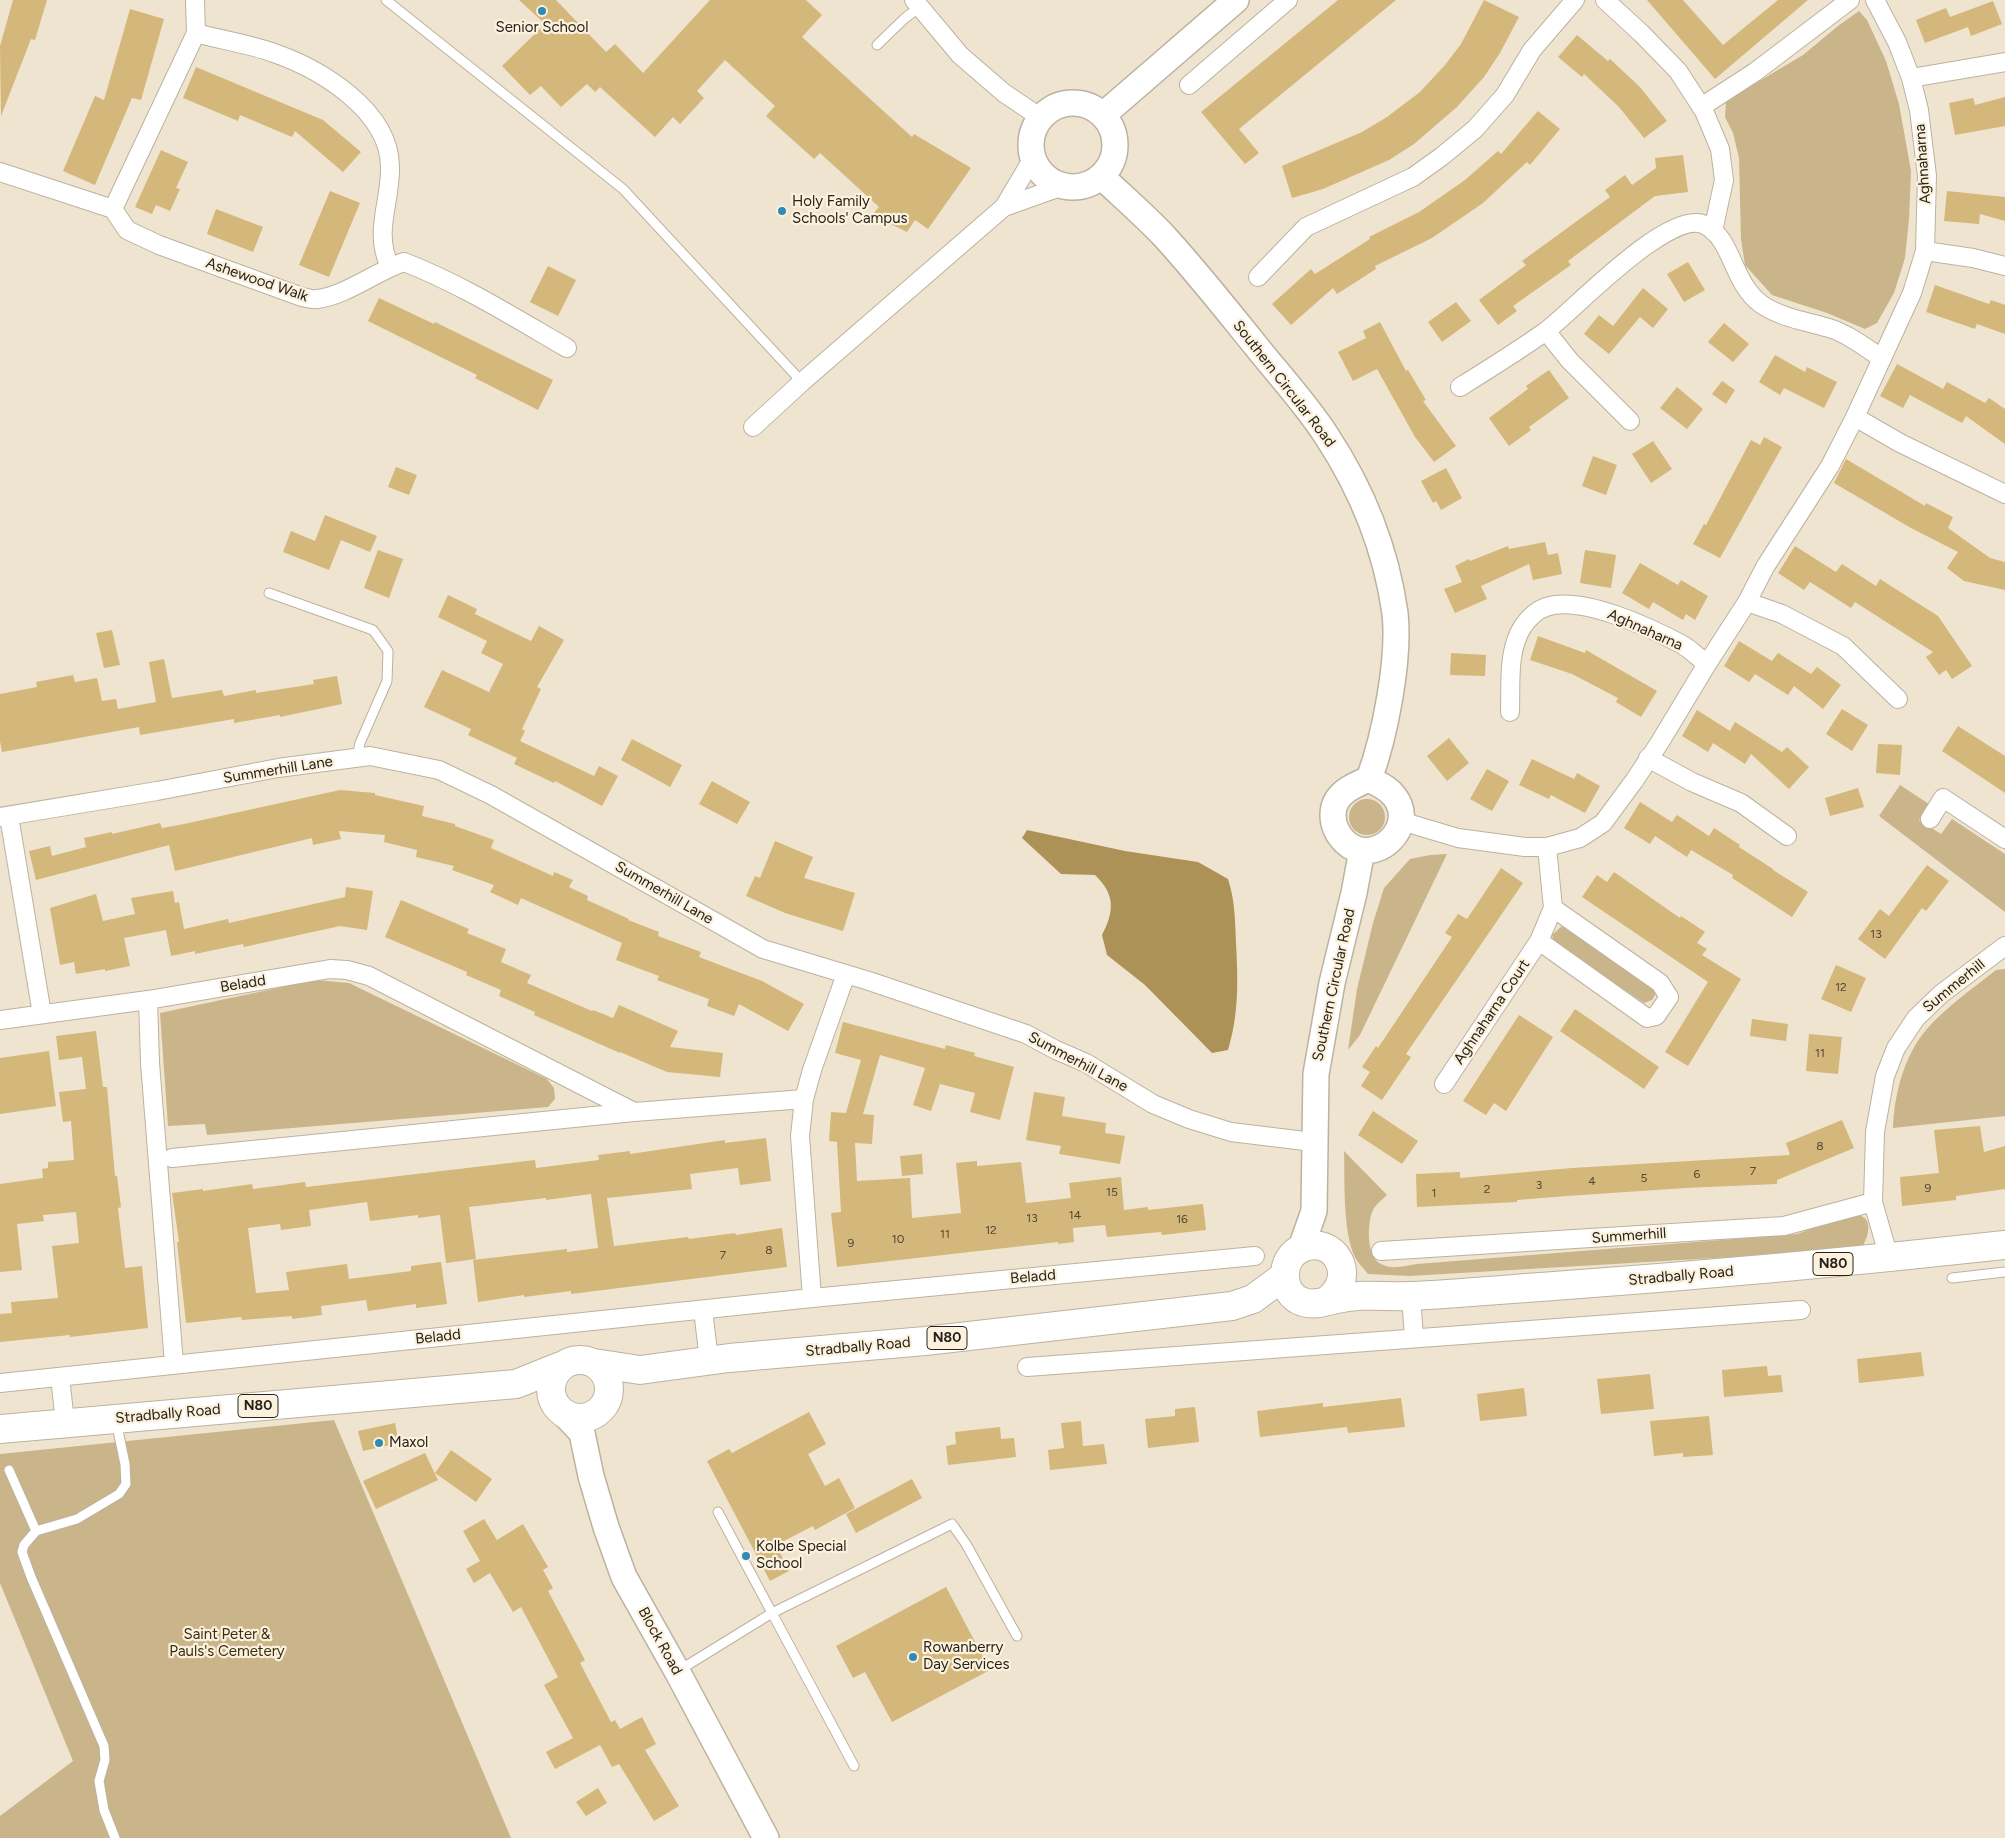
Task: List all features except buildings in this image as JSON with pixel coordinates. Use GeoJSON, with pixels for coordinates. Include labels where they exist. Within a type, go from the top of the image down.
{"type":"FeatureCollection","features":[{"type":"Feature","properties":{"kind":"main road"},"geometry":{"type":"LineString","coordinates":[[1103,115],[1236,0]]}},
{"type":"Feature","properties":{"kind":"main road"},"geometry":{"type":"LineString","coordinates":[[1078,103],[1092,107],[1103,115],[1111,126],[1115,139],[1115,153],[1110,165],[1102,176],[1090,183],[1076,187],[1063,186],[1050,180],[1040,170],[1033,158],[1031,144],[1034,130],[1041,118],[1051,109],[1058,106],[1078,103]]}},
{"type":"Feature","properties":{"kind":"main road","name":"Southern Circular Road"},"geometry":{"type":"LineString","coordinates":[[1102,176],[1164,236],[1236,322],[1326,434],[1358,490],[1369,515],[1385,565],[1395,614],[1394,657],[1390,695],[1377,758],[1369,779]]}},
{"type":"Feature","properties":{"kind":"main road"},"geometry":{"type":"LineString","coordinates":[[1369,779],[1385,787],[1394,796],[1400,808],[1401,821],[1396,834],[1388,844],[1375,850],[1362,850],[1349,846],[1340,837],[1334,825],[1333,812],[1338,799],[1347,789],[1369,779]]}},
{"type":"Feature","properties":{"kind":"main road","name":"Southern Circular Road"},"geometry":{"type":"LineString","coordinates":[[1301,1248],[1314,1211],[1313,1142],[1316,1074],[1332,983],[1354,893],[1362,850]]}},
{"type":"Feature","properties":{"kind":"main road","name":"Southern Circular Road"},"geometry":{"type":"LineString","coordinates":[[1314,1211],[1333,1253]]}},
{"type":"Feature","properties":{"kind":"main road"},"geometry":{"type":"LineString","coordinates":[[1284,1276],[1287,1287],[1294,1296],[1332,1296],[1343,1273],[1340,1262],[1333,1253],[1323,1247],[1312,1245],[1301,1248]]}},
{"type":"Feature","properties":{"kind":"main road","name":"Stradbally Road"},"geometry":{"type":"LineString","coordinates":[[594,1363],[640,1370],[709,1360],[925,1341],[1232,1306],[1253,1299],[1410,1296],[1660,1278],[1890,1258],[2005,1245]]}},
{"type":"Feature","properties":{"kind":"main road","name":"N80"},"geometry":{"type":"LineString","coordinates":[[1284,1276],[1286,1265],[1292,1255],[1301,1248]]}},
{"type":"Feature","properties":{"kind":"main road","name":"Stradbally Road"},"geometry":{"type":"LineString","coordinates":[[1253,1299],[1284,1276]]}},
{"type":"Feature","properties":{"kind":"main road","name":"N80"},"geometry":{"type":"LineString","coordinates":[[561,1366],[571,1361],[583,1360],[594,1363]]}},
{"type":"Feature","properties":{"kind":"main road"},"geometry":{"type":"LineString","coordinates":[[579,1414],[610,1392],[609,1381],[603,1370],[594,1363]]}},
{"type":"Feature","properties":{"kind":"main road"},"geometry":{"type":"LineString","coordinates":[[561,1366],[554,1375],[550,1386],[579,1414]]}},
{"type":"Feature","properties":{"kind":"main road","name":"Stradbally Road"},"geometry":{"type":"LineString","coordinates":[[0,1429],[516,1384],[561,1366]]}},
{"type":"Feature","properties":{"kind":"main road"},"geometry":{"type":"LineString","coordinates":[[579,1414],[640,1370]]}},
{"type":"Feature","properties":{"kind":"main road","name":"Stradbally Road"},"geometry":{"type":"LineString","coordinates":[[516,1384],[579,1414]]}},
{"type":"Feature","properties":{"kind":"main road","name":"Block Road"},"geometry":{"type":"LineString","coordinates":[[579,1414],[591,1476],[606,1527],[624,1577],[677,1671],[766,1838]]}},
{"type":"Feature","properties":{"kind":"street"},"geometry":{"type":"LineString","coordinates":[[0,172],[113,209],[196,33],[196,0]]}},
{"type":"Feature","properties":{"kind":"street"},"geometry":{"type":"LineString","coordinates":[[1189,85],[1288,0]]}},
{"type":"Feature","properties":{"kind":"street"},"geometry":{"type":"LineString","coordinates":[[1258,277],[1306,227],[1413,176],[1441,157],[1475,129],[1505,95],[1532,50],[1575,0]]}},
{"type":"Feature","properties":{"kind":"street"},"geometry":{"type":"LineString","coordinates":[[1605,0],[1641,33],[1678,72],[1702,109],[1720,149],[1724,180],[1713,231]]}},
{"type":"Feature","properties":{"kind":"street"},"geometry":{"type":"LineString","coordinates":[[1702,109],[1755,72],[1850,0]]}},
{"type":"Feature","properties":{"kind":"street","name":"Aghnaharna"},"geometry":{"type":"LineString","coordinates":[[1401,821],[1458,838],[1525,847],[1547,847],[1580,838],[1603,823],[1660,742],[1747,602],[1765,567],[1830,466],[1855,417],[1912,293],[1925,251],[1927,176],[1919,110],[1911,78],[1897,42],[1875,0]]}},
{"type":"Feature","properties":{"kind":"street"},"geometry":{"type":"LineString","coordinates":[[917,3],[960,55],[1004,93],[1041,118]]}},
{"type":"Feature","properties":{"kind":"street"},"geometry":{"type":"LineString","coordinates":[[196,33],[273,53],[311,68],[335,84],[359,104],[380,128],[390,164],[389,194],[381,236],[384,254],[390,267]]}},
{"type":"Feature","properties":{"kind":"street"},"geometry":{"type":"LineString","coordinates":[[1911,78],[2005,62]]}},
{"type":"Feature","properties":{"kind":"street"},"geometry":{"type":"LineString","coordinates":[[753,427],[802,382],[1004,207],[1033,158]]}},
{"type":"Feature","properties":{"kind":"street"},"geometry":{"type":"LineString","coordinates":[[1004,207],[1063,186]]}},
{"type":"Feature","properties":{"kind":"street","name":"Ashewood Walk"},"geometry":{"type":"LineString","coordinates":[[113,209],[127,230],[159,245],[302,297],[316,300],[333,295],[404,262],[420,268],[504,311],[567,348]]}},
{"type":"Feature","properties":{"kind":"street"},"geometry":{"type":"LineString","coordinates":[[1460,387],[1546,330],[1643,247],[1674,230],[1695,223],[1705,225],[1725,244],[1742,284],[1751,296],[1762,305],[1801,321],[1830,328],[1855,340],[1881,358]]}},
{"type":"Feature","properties":{"kind":"street"},"geometry":{"type":"LineString","coordinates":[[1925,251],[1973,258],[2005,266]]}},
{"type":"Feature","properties":{"kind":"street"},"geometry":{"type":"LineString","coordinates":[[1546,330],[1570,361],[1630,421]]}},
{"type":"Feature","properties":{"kind":"street"},"geometry":{"type":"LineString","coordinates":[[1855,417],[1900,443],[2005,494]]}},
{"type":"Feature","properties":{"kind":"street"},"geometry":{"type":"LineString","coordinates":[[1747,602],[1782,614],[1843,646],[1898,699]]}},
{"type":"Feature","properties":{"kind":"street","name":"Aghnaharna"},"geometry":{"type":"LineString","coordinates":[[1510,712],[1513,648],[1523,626],[1534,614],[1544,607],[1558,605],[1578,606],[1598,610],[1627,620],[1684,646],[1707,664]]}},
{"type":"Feature","properties":{"kind":"street","name":"Summerhill Lane"},"geometry":{"type":"LineString","coordinates":[[4,816],[157,792],[278,768],[370,756],[439,770],[491,795],[763,949],[846,974],[1026,1034],[1086,1063],[1153,1104],[1189,1119],[1230,1132],[1313,1142]]}},
{"type":"Feature","properties":{"kind":"street"},"geometry":{"type":"LineString","coordinates":[[1648,758],[1692,782],[1741,803],[1787,836]]}},
{"type":"Feature","properties":{"kind":"street"},"geometry":{"type":"LineString","coordinates":[[1930,819],[1943,798],[2005,838]]}},
{"type":"Feature","properties":{"kind":"street"},"geometry":{"type":"LineString","coordinates":[[4,816],[42,1014]]}},
{"type":"Feature","properties":{"kind":"street","name":"Aghnaharna Court"},"geometry":{"type":"LineString","coordinates":[[1444,1084],[1539,941],[1553,908],[1547,847]]}},
{"type":"Feature","properties":{"kind":"street"},"geometry":{"type":"LineString","coordinates":[[1539,941],[1647,1018],[1656,1016],[1669,997],[1660,983],[1553,908]]}},
{"type":"Feature","properties":{"kind":"street","name":"Summerhill"},"geometry":{"type":"LineString","coordinates":[[1890,1258],[1873,1202],[1875,1132],[1885,1076],[1896,1048],[1916,1018],[1940,994],[2005,947]]}},
{"type":"Feature","properties":{"kind":"street","name":"Beladd"},"geometry":{"type":"LineString","coordinates":[[0,1020],[148,1000],[330,969],[348,970],[369,976],[634,1112]]}},
{"type":"Feature","properties":{"kind":"street"},"geometry":{"type":"LineString","coordinates":[[812,1298],[800,1136],[804,1099],[812,1070],[846,974]]}},
{"type":"Feature","properties":{"kind":"street"},"geometry":{"type":"LineString","coordinates":[[148,1000],[150,1063],[174,1364]]}},
{"type":"Feature","properties":{"kind":"street"},"geometry":{"type":"LineString","coordinates":[[172,1158],[634,1112],[804,1099]]}},
{"type":"Feature","properties":{"kind":"street","name":"Summerhill"},"geometry":{"type":"LineString","coordinates":[[1382,1252],[1784,1226],[1873,1202]]}},
{"type":"Feature","properties":{"kind":"street","name":"Beladd"},"geometry":{"type":"LineString","coordinates":[[0,1383],[812,1298],[1255,1256]]}},
{"type":"Feature","properties":{"kind":"street"},"geometry":{"type":"LineString","coordinates":[[1410,1296],[1414,1338]]}},
{"type":"Feature","properties":{"kind":"street"},"geometry":{"type":"LineString","coordinates":[[703,1310],[709,1360]]}},
{"type":"Feature","properties":{"kind":"street"},"geometry":{"type":"LineString","coordinates":[[1027,1367],[1801,1310]]}},
{"type":"Feature","properties":{"kind":"street"},"geometry":{"type":"LineString","coordinates":[[60,1378],[65,1422]]}},
{"type":"Feature","properties":{"kind":"lane"},"geometry":{"type":"LineString","coordinates":[[386,0],[623,189],[802,382]]}},
{"type":"Feature","properties":{"kind":"lane"},"geometry":{"type":"LineString","coordinates":[[877,45],[905,18],[917,3]]}},
{"type":"Feature","properties":{"kind":"lane"},"geometry":{"type":"LineString","coordinates":[[269,594],[373,630],[388,650],[388,681],[360,743],[358,758]]}},
{"type":"Feature","properties":{"kind":"lane"},"geometry":{"type":"LineString","coordinates":[[1952,1278],[2005,1272]]}},
{"type":"Feature","properties":{"kind":"lane"},"geometry":{"type":"LineString","coordinates":[[115,1838],[104,1810],[99,1781],[104,1760],[104,1746],[30,1577],[22,1552],[24,1545],[36,1531],[77,1519],[119,1494],[126,1484],[125,1464],[116,1418]]}},
{"type":"Feature","properties":{"kind":"lane"},"geometry":{"type":"LineString","coordinates":[[9,1470],[36,1531]]}},
{"type":"Feature","properties":{"kind":"lane"},"geometry":{"type":"LineString","coordinates":[[718,1512],[854,1766]]}},
{"type":"Feature","properties":{"kind":"lane"},"geometry":{"type":"LineString","coordinates":[[677,1671],[772,1613],[952,1524],[966,1544],[1017,1636]]}},
{"type":"Feature","properties":{"kind":"green space"},"geometry":{"type":"Polygon","coordinates":[[[1859,11],[1867,20],[1886,61],[1899,104],[1911,171],[1905,258],[1894,293],[1877,323],[1865,329],[1827,313],[1772,295],[1745,265],[1741,239],[1739,158],[1733,133],[1725,117],[1726,101],[1803,55],[1859,11]]]}},
{"type":"Feature","properties":{"kind":"green space"},"geometry":{"type":"Polygon","coordinates":[[[1900,785],[1929,804],[1919,820],[1941,834],[1952,819],[2005,854],[2005,912],[1879,816],[1900,785]]]}},
{"type":"Feature","properties":{"kind":"green space"},"geometry":{"type":"Polygon","coordinates":[[[1367,799],[1374,800],[1380,804],[1384,810],[1384,824],[1380,830],[1374,834],[1367,835],[1360,834],[1354,830],[1350,824],[1349,817],[1350,810],[1354,804],[1360,800],[1367,799]]]}},
{"type":"Feature","properties":{"kind":"green space"},"geometry":{"type":"Polygon","coordinates":[[[1447,854],[1360,1035],[1348,1050],[1357,989],[1373,923],[1384,888],[1410,859],[1447,854]]]}},
{"type":"Feature","properties":{"kind":"green space"},"geometry":{"type":"Polygon","coordinates":[[[1562,926],[1655,987],[1656,993],[1652,1000],[1644,1003],[1554,942],[1552,935],[1562,926]]]}},
{"type":"Feature","properties":{"kind":"green space"},"geometry":{"type":"Polygon","coordinates":[[[2005,969],[2005,1116],[1893,1128],[1898,1089],[1906,1064],[1918,1040],[1942,1014],[1960,999],[1996,970],[2005,969]]]}},
{"type":"Feature","properties":{"kind":"green space"},"geometry":{"type":"Polygon","coordinates":[[[315,980],[349,983],[547,1079],[554,1088],[555,1099],[548,1107],[207,1135],[205,1124],[168,1126],[160,1013],[315,980]]]}},
{"type":"Feature","properties":{"kind":"green space"},"geometry":{"type":"Polygon","coordinates":[[[1344,1151],[1387,1195],[1373,1210],[1369,1239],[1370,1247],[1376,1260],[1390,1267],[1797,1234],[1849,1215],[1857,1215],[1866,1220],[1868,1234],[1863,1246],[1732,1257],[1410,1276],[1368,1274],[1358,1262],[1349,1239],[1345,1209],[1344,1151]]]}},
{"type":"Feature","properties":{"kind":"green space","name":"Saint Peter & Pauls's Cemetery"},"geometry":{"type":"Polygon","coordinates":[[[334,1420],[511,1838],[0,1838],[0,1816],[73,1761],[0,1583],[0,1454],[334,1420]]]}},
{"type":"Feature","properties":{"kind":"shaded area"},"geometry":{"type":"Polygon","coordinates":[[[1027,830],[1125,851],[1198,862],[1228,879],[1234,911],[1237,984],[1236,1010],[1228,1050],[1212,1053],[1145,985],[1107,955],[1102,935],[1109,919],[1111,904],[1110,897],[1102,882],[1095,875],[1061,874],[1022,838],[1027,830]]]}},
{"type":"Feature","properties":{"kind":"place","name":"Senior School"},"geometry":{"type":"Point","coordinates":[542,11]}},
{"type":"Feature","properties":{"kind":"place","name":"Holy Family Schools' Campus"},"geometry":{"type":"Point","coordinates":[782,211]}},
{"type":"Feature","properties":{"kind":"place","name":"Maxol"},"geometry":{"type":"Point","coordinates":[379,1443]}},
{"type":"Feature","properties":{"kind":"place","name":"Kolbe Special School"},"geometry":{"type":"Point","coordinates":[746,1556]}},
{"type":"Feature","properties":{"kind":"place","name":"Rowanberry Day Services"},"geometry":{"type":"Point","coordinates":[913,1657]}}]}
